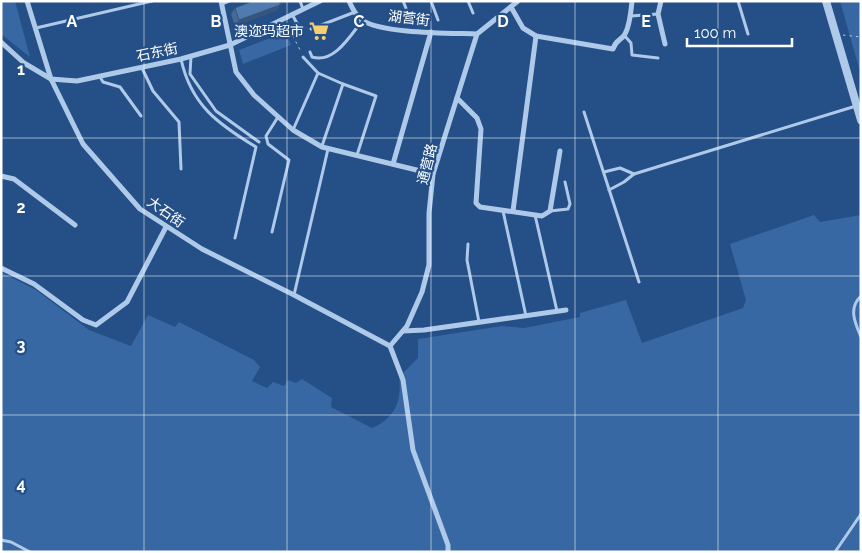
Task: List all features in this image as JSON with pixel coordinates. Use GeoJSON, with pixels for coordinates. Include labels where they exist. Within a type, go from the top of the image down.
{"type":"FeatureCollection","features":[{"type":"Feature","properties":{"kind":"street","name":"大石街"},"geometry":{"type":"LineString","coordinates":[[27,1],[51,79],[83,144],[140,209],[202,249],[390,346]]}},
{"type":"Feature","properties":{"kind":"street","name":"石东街"},"geometry":{"type":"LineString","coordinates":[[1,42],[24,63],[51,79],[77,81],[181,59],[230,45],[320,1]]}},
{"type":"Feature","properties":{"kind":"street"},"geometry":{"type":"LineString","coordinates":[[349,1],[362,21]]}},
{"type":"Feature","properties":{"kind":"street"},"geometry":{"type":"LineString","coordinates":[[477,34],[515,3],[523,28],[536,36],[613,50],[616,41],[624,35],[631,16],[632,1]]}},
{"type":"Feature","properties":{"kind":"street"},"geometry":{"type":"LineString","coordinates":[[660,1],[658,14],[665,44]]}},
{"type":"Feature","properties":{"kind":"street"},"geometry":{"type":"LineString","coordinates":[[826,1],[861,120]]}},
{"type":"Feature","properties":{"kind":"street"},"geometry":{"type":"LineString","coordinates":[[221,3],[236,72],[254,95],[293,130],[325,148],[433,174]]}},
{"type":"Feature","properties":{"kind":"street","name":"湖营街"},"geometry":{"type":"LineString","coordinates":[[362,21],[406,32],[477,34]]}},
{"type":"Feature","properties":{"kind":"street"},"geometry":{"type":"LineString","coordinates":[[393,164],[431,32]]}},
{"type":"Feature","properties":{"kind":"street","name":"通营路"},"geometry":{"type":"LineString","coordinates":[[390,346],[403,331],[422,292],[429,265],[429,213],[433,174],[477,34]]}},
{"type":"Feature","properties":{"kind":"street"},"geometry":{"type":"LineString","coordinates":[[513,211],[536,36]]}},
{"type":"Feature","properties":{"kind":"street"},"geometry":{"type":"LineString","coordinates":[[457,98],[477,118],[481,129],[476,203],[480,207],[542,216],[550,211],[560,152]]}},
{"type":"Feature","properties":{"kind":"street"},"geometry":{"type":"LineString","coordinates":[[1,176],[14,179],[75,225]]}},
{"type":"Feature","properties":{"kind":"street"},"geometry":{"type":"LineString","coordinates":[[1,268],[34,284],[82,320],[96,325],[127,302],[166,227]]}},
{"type":"Feature","properties":{"kind":"street"},"geometry":{"type":"LineString","coordinates":[[403,331],[566,310]]}},
{"type":"Feature","properties":{"kind":"street"},"geometry":{"type":"LineString","coordinates":[[390,346],[403,380],[413,450],[448,545],[448,552]]}},
{"type":"Feature","properties":{"kind":"lane"},"geometry":{"type":"LineString","coordinates":[[35,28],[152,1]]}},
{"type":"Feature","properties":{"kind":"lane"},"geometry":{"type":"LineString","coordinates":[[221,3],[229,1]]}},
{"type":"Feature","properties":{"kind":"lane"},"geometry":{"type":"LineString","coordinates":[[300,1],[303,9]]}},
{"type":"Feature","properties":{"kind":"lane"},"geometry":{"type":"LineString","coordinates":[[403,1],[408,13]]}},
{"type":"Feature","properties":{"kind":"lane"},"geometry":{"type":"LineString","coordinates":[[430,1],[438,20]]}},
{"type":"Feature","properties":{"kind":"lane"},"geometry":{"type":"LineString","coordinates":[[468,1],[473,13]]}},
{"type":"Feature","properties":{"kind":"lane"},"geometry":{"type":"LineString","coordinates":[[738,1],[748,34]]}},
{"type":"Feature","properties":{"kind":"lane"},"geometry":{"type":"LineString","coordinates":[[311,29],[355,12]]}},
{"type":"Feature","properties":{"kind":"lane"},"geometry":{"type":"LineString","coordinates":[[292,14],[300,31]]}},
{"type":"Feature","properties":{"kind":"lane"},"geometry":{"type":"LineString","coordinates":[[631,16],[658,14]]}},
{"type":"Feature","properties":{"kind":"lane"},"geometry":{"type":"LineString","coordinates":[[310,52],[312,57],[319,59],[332,54],[345,44],[362,21]]}},
{"type":"Feature","properties":{"kind":"lane"},"geometry":{"type":"LineString","coordinates":[[624,35],[631,43],[632,55],[658,58]]}},
{"type":"Feature","properties":{"kind":"lane"},"geometry":{"type":"LineString","coordinates":[[191,56],[190,74],[216,111],[259,142]]}},
{"type":"Feature","properties":{"kind":"lane"},"geometry":{"type":"LineString","coordinates":[[303,57],[318,73],[376,96],[357,156]]}},
{"type":"Feature","properties":{"kind":"lane"},"geometry":{"type":"LineString","coordinates":[[181,59],[184,71],[200,104],[222,126],[256,147],[235,238]]}},
{"type":"Feature","properties":{"kind":"lane"},"geometry":{"type":"LineString","coordinates":[[142,67],[152,91],[178,122],[181,169]]}},
{"type":"Feature","properties":{"kind":"lane"},"geometry":{"type":"LineString","coordinates":[[293,130],[318,73]]}},
{"type":"Feature","properties":{"kind":"lane"},"geometry":{"type":"LineString","coordinates":[[99,76],[103,82],[120,87],[141,116]]}},
{"type":"Feature","properties":{"kind":"lane"},"geometry":{"type":"LineString","coordinates":[[294,295],[325,148],[343,84]]}},
{"type":"Feature","properties":{"kind":"lane"},"geometry":{"type":"LineString","coordinates":[[609,190],[634,174],[856,105]]}},
{"type":"Feature","properties":{"kind":"lane"},"geometry":{"type":"LineString","coordinates":[[584,112],[639,282]]}},
{"type":"Feature","properties":{"kind":"lane"},"geometry":{"type":"LineString","coordinates":[[272,232],[289,160],[268,144],[266,136],[278,117]]}},
{"type":"Feature","properties":{"kind":"lane"},"geometry":{"type":"LineString","coordinates":[[604,172],[620,168],[634,174]]}},
{"type":"Feature","properties":{"kind":"lane"},"geometry":{"type":"LineString","coordinates":[[550,211],[568,209],[570,204],[565,182]]}},
{"type":"Feature","properties":{"kind":"lane"},"geometry":{"type":"LineString","coordinates":[[503,210],[526,316]]}},
{"type":"Feature","properties":{"kind":"lane"},"geometry":{"type":"LineString","coordinates":[[535,214],[557,312]]}},
{"type":"Feature","properties":{"kind":"lane"},"geometry":{"type":"LineString","coordinates":[[468,244],[467,260],[479,322]]}},
{"type":"Feature","properties":{"kind":"lane"},"geometry":{"type":"LineString","coordinates":[[861,296],[854,306],[854,319],[861,337]]}},
{"type":"Feature","properties":{"kind":"lane"},"geometry":{"type":"LineString","coordinates":[[835,552],[861,514]]}},
{"type":"Feature","properties":{"kind":"lane"},"geometry":{"type":"LineString","coordinates":[[1,540],[11,542],[30,552]]}},
{"type":"Feature","properties":{"kind":"path"},"geometry":{"type":"LineString","coordinates":[[284,17],[303,57]]}},
{"type":"Feature","properties":{"kind":"path"},"geometry":{"type":"LineString","coordinates":[[835,34],[861,37]]}},
{"type":"Feature","properties":{"kind":"shaded area"},"geometry":{"type":"Polygon","coordinates":[[[1,1],[15,1],[30,57],[1,34],[1,1]]]}},
{"type":"Feature","properties":{"kind":"shaded area"},"geometry":{"type":"Polygon","coordinates":[[[840,1],[861,1],[861,75],[840,1]]]}},
{"type":"Feature","properties":{"kind":"shaded area"},"geometry":{"type":"Polygon","coordinates":[[[286,32],[291,45],[243,64],[239,50],[286,32]]]}},
{"type":"Feature","properties":{"kind":"shaded area"},"geometry":{"type":"Polygon","coordinates":[[[814,215],[820,222],[861,215],[861,552],[1,552],[1,272],[36,290],[89,330],[131,346],[148,315],[175,327],[179,322],[254,360],[260,367],[252,381],[267,388],[273,382],[284,386],[288,380],[296,383],[302,379],[332,398],[331,407],[372,428],[386,419],[395,408],[399,394],[399,377],[418,358],[418,339],[502,326],[524,328],[580,317],[580,313],[626,300],[642,343],[743,308],[746,300],[730,244],[814,215]]]}},
{"type":"Feature","properties":{"kind":"building"},"geometry":{"type":"Polygon","coordinates":[[[253,1],[280,1],[280,5],[239,20],[235,8],[253,1]]]}},
{"type":"Feature","properties":{"kind":"place","name":"澳迩玛超市"},"geometry":{"type":"Point","coordinates":[319,31]}}]}
